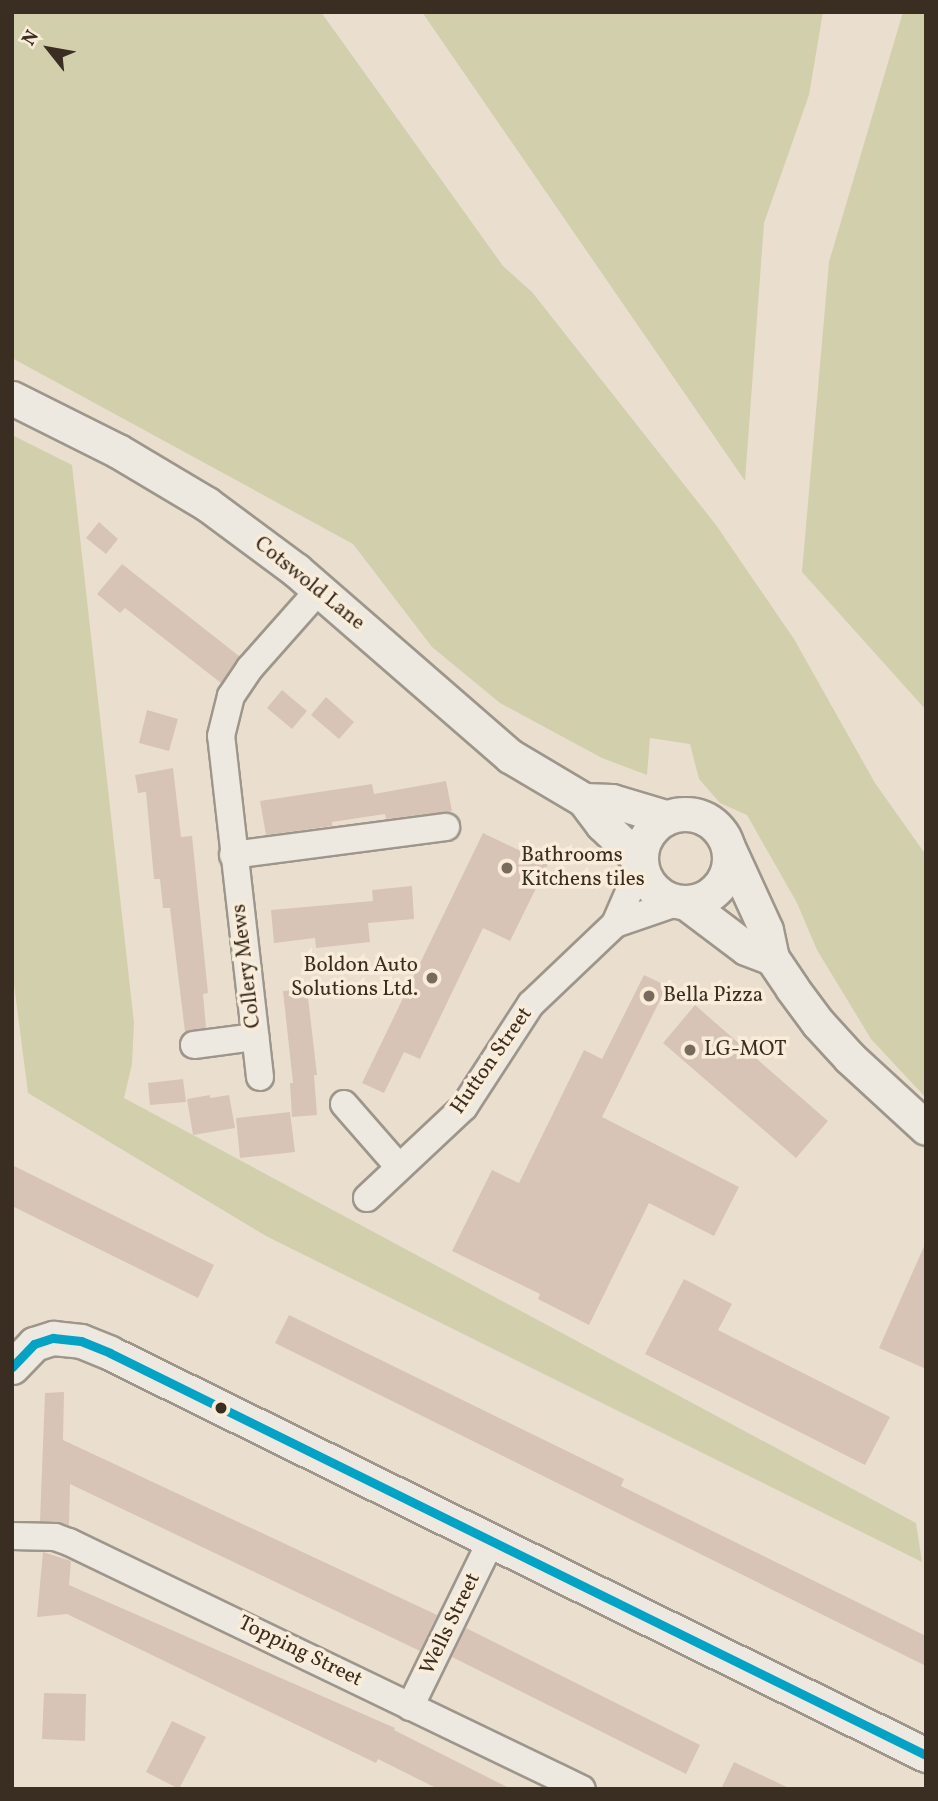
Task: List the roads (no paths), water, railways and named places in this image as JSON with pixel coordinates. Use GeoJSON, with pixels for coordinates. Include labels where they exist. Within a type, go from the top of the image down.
{"type":"FeatureCollection","features":[{"type":"Feature","properties":{"kind":"street","name":"Cotswold Lane"},"geometry":{"type":"LineString","coordinates":[[12,398],[118,451],[207,504],[319,590],[499,747],[545,779],[584,800],[612,802],[665,817]]}},
{"type":"Feature","properties":{"kind":"street","name":"Collery Mews"},"geometry":{"type":"LineString","coordinates":[[260,1077],[221,736],[232,696],[250,668],[319,590]]}},
{"type":"Feature","properties":{"kind":"street","name":"Cotswold Lane"},"geometry":{"type":"LineString","coordinates":[[584,800],[602,824],[640,862]]}},
{"type":"Feature","properties":{"kind":"street"},"geometry":{"type":"LineString","coordinates":[[772,958],[747,948],[682,902],[653,889],[645,878],[640,862],[647,835],[665,817],[680,813],[703,817],[723,834],[766,930],[772,958],[818,1023],[926,1128]]}},
{"type":"Feature","properties":{"kind":"street"},"geometry":{"type":"LineString","coordinates":[[233,855],[446,827]]}},
{"type":"Feature","properties":{"kind":"street"},"geometry":{"type":"LineString","coordinates":[[682,902],[710,894],[720,885],[726,873],[728,847]]}},
{"type":"Feature","properties":{"kind":"street","name":"Hutton Street"},"geometry":{"type":"LineString","coordinates":[[367,1198],[464,1107],[531,1004],[615,924],[640,862]]}},
{"type":"Feature","properties":{"kind":"street","name":"Hutton Street"},"geometry":{"type":"LineString","coordinates":[[615,924],[682,902]]}},
{"type":"Feature","properties":{"kind":"street"},"geometry":{"type":"LineString","coordinates":[[194,1045],[256,1037]]}},
{"type":"Feature","properties":{"kind":"street"},"geometry":{"type":"LineString","coordinates":[[344,1104],[399,1167]]}},
{"type":"Feature","properties":{"kind":"street"},"geometry":{"type":"LineString","coordinates":[[12,1367],[34,1344],[53,1338],[81,1341],[110,1353],[926,1755]]}},
{"type":"Feature","properties":{"kind":"street","name":"Topping Street"},"geometry":{"type":"LineString","coordinates":[[12,1536],[55,1538],[69,1542],[285,1643],[410,1707],[582,1789]]}},
{"type":"Feature","properties":{"kind":"street","name":"Wells Street"},"geometry":{"type":"LineString","coordinates":[[410,1707],[491,1541]]}},
{"type":"Feature","properties":{"kind":"place","name":"Bathrooms Kitchens tiles"},"geometry":{"type":"Point","coordinates":[507,868]}},
{"type":"Feature","properties":{"kind":"place","name":"Boldon Auto Solutions Ltd."},"geometry":{"type":"Point","coordinates":[432,978]}},
{"type":"Feature","properties":{"kind":"place","name":"Bella Pizza"},"geometry":{"type":"Point","coordinates":[649,996]}},
{"type":"Feature","properties":{"kind":"place","name":"LG-MOT"},"geometry":{"type":"Point","coordinates":[690,1050]}}]}
